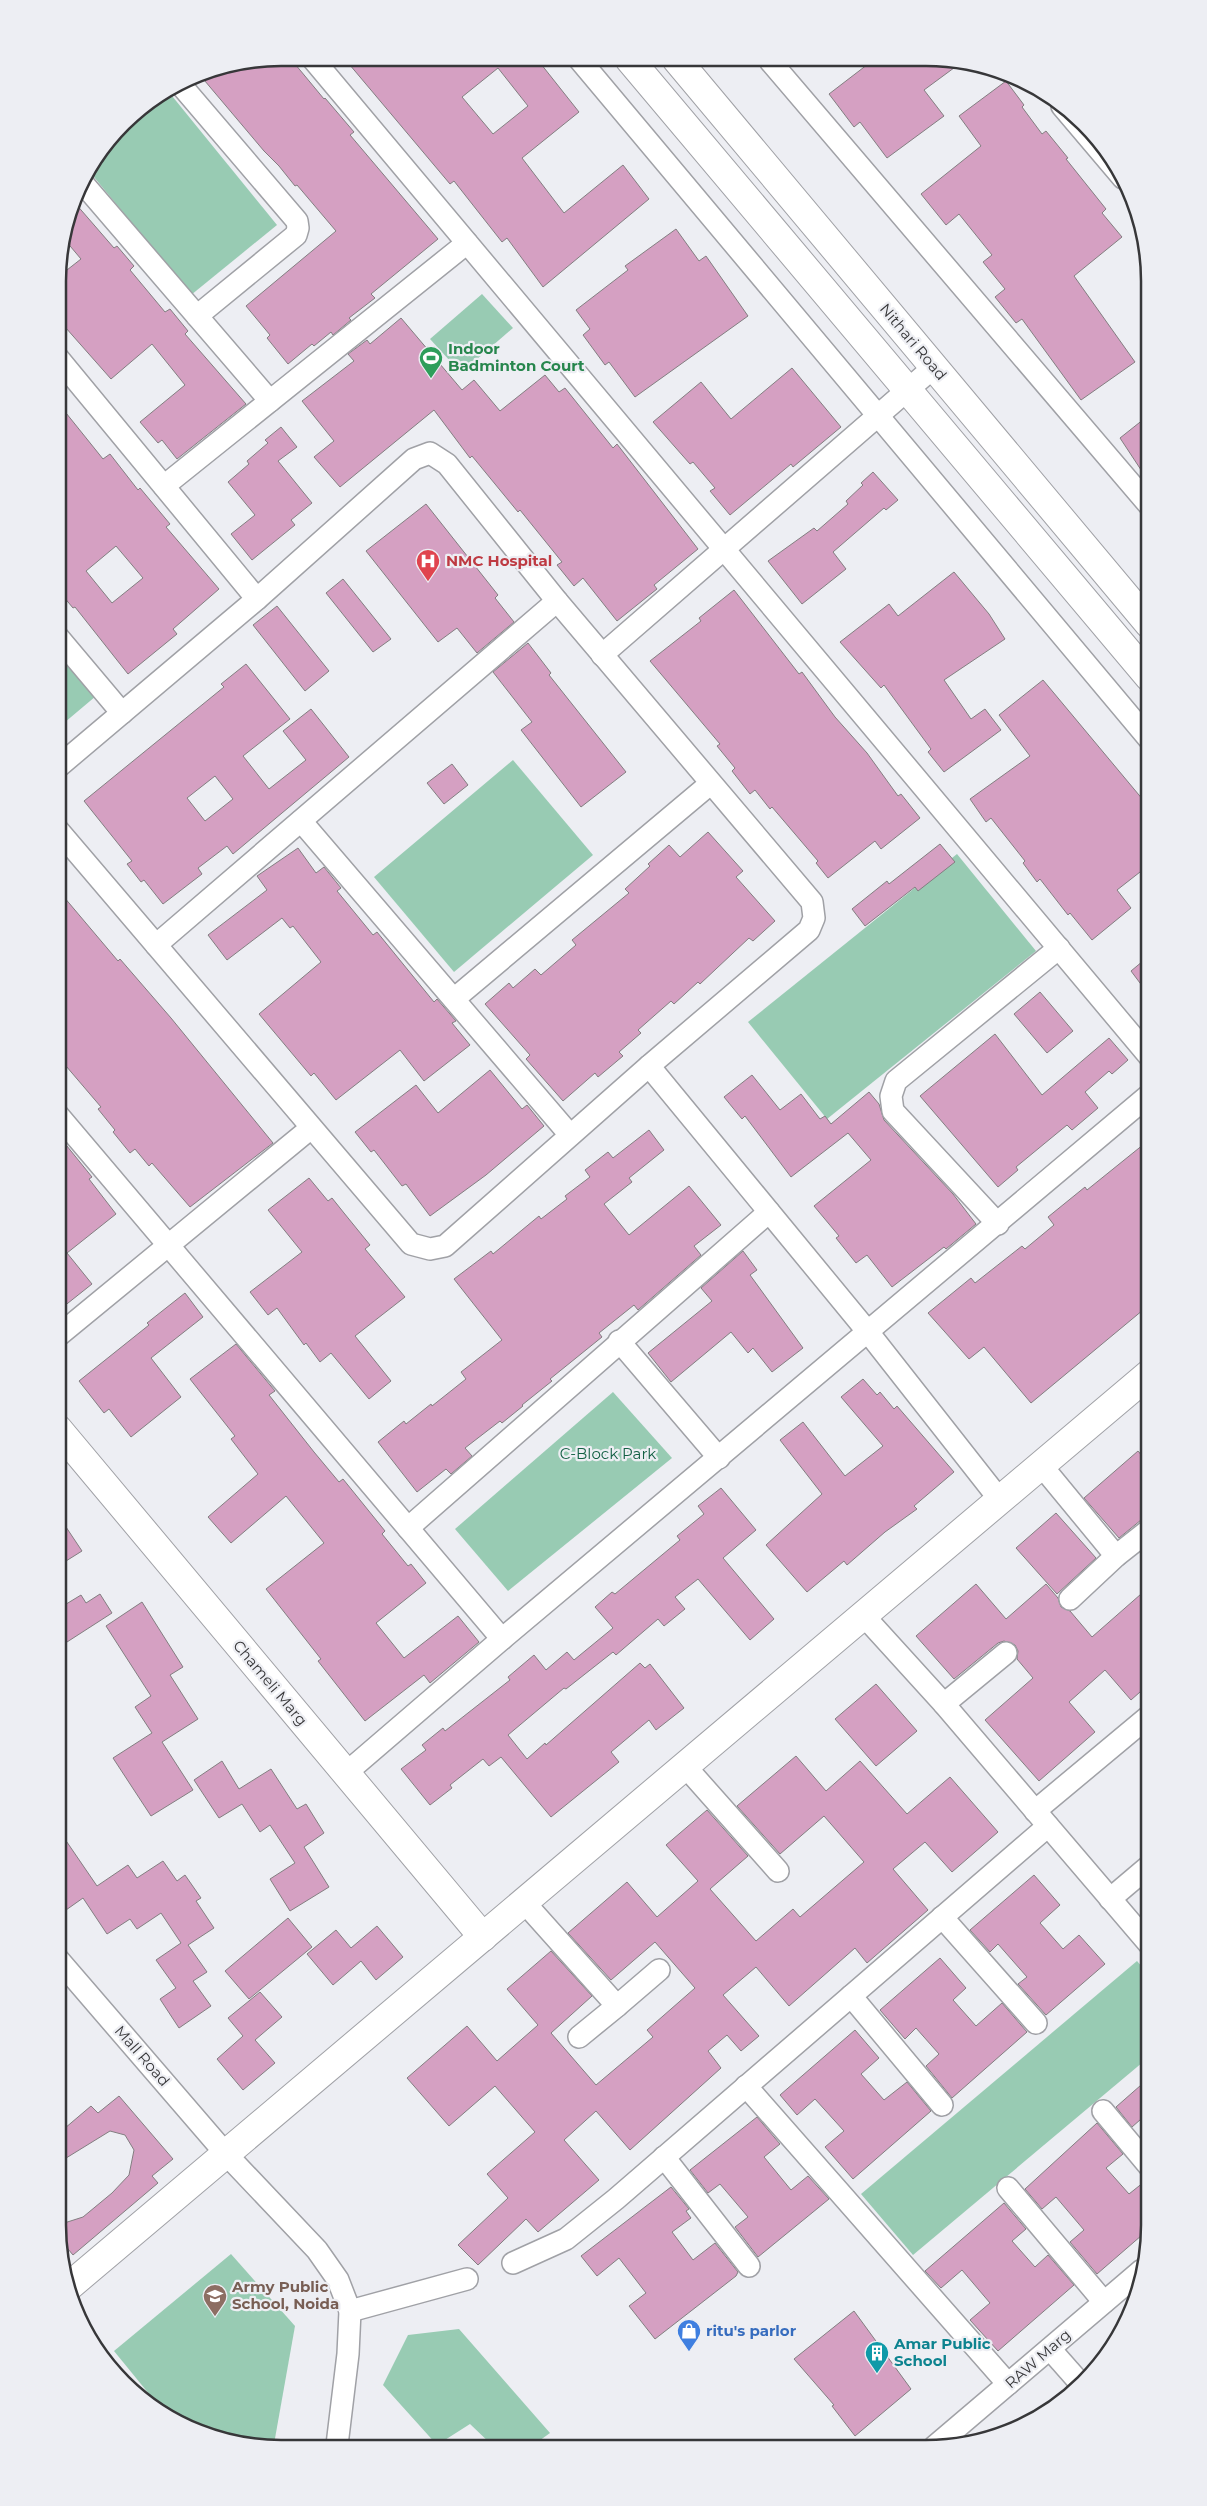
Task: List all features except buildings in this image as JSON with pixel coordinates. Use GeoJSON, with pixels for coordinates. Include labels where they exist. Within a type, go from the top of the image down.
{"type":"FeatureCollection","features":[{"type":"Feature","properties":{"kind":"street"},"geometry":{"type":"LineString","coordinates":[[319,66],[1141,1046]]}},
{"type":"Feature","properties":{"kind":"street"},"geometry":{"type":"LineString","coordinates":[[585,66],[1141,730]]}},
{"type":"Feature","properties":{"kind":"street"},"geometry":{"type":"LineString","coordinates":[[637,66],[1141,667]]}},
{"type":"Feature","properties":{"kind":"street","name":"Nithari Road"},"geometry":{"type":"LineString","coordinates":[[682,66],[1141,614]]}},
{"type":"Feature","properties":{"kind":"street"},"geometry":{"type":"LineString","coordinates":[[775,66],[1141,494]]}},
{"type":"Feature","properties":{"kind":"street"},"geometry":{"type":"LineString","coordinates":[[184,89],[297,221],[298,228],[296,235],[197,316]]}},
{"type":"Feature","properties":{"kind":"street"},"geometry":{"type":"LineString","coordinates":[[87,188],[270,401]]}},
{"type":"Feature","properties":{"kind":"street"},"geometry":{"type":"LineString","coordinates":[[164,486],[467,243]]}},
{"type":"Feature","properties":{"kind":"street"},"geometry":{"type":"LineString","coordinates":[[602,655],[934,367]]}},
{"type":"Feature","properties":{"kind":"street"},"geometry":{"type":"LineString","coordinates":[[66,368],[257,599]]}},
{"type":"Feature","properties":{"kind":"street"},"geometry":{"type":"LineString","coordinates":[[66,760],[257,599],[414,460],[430,453],[447,464],[557,601],[710,784],[812,902],[814,918],[809,930],[649,1066],[445,1246],[430,1249],[412,1244],[66,839]]}},
{"type":"Feature","properties":{"kind":"street"},"geometry":{"type":"LineString","coordinates":[[156,945],[557,601]]}},
{"type":"Feature","properties":{"kind":"street"},"geometry":{"type":"LineString","coordinates":[[66,646],[122,713]]}},
{"type":"Feature","properties":{"kind":"street"},"geometry":{"type":"LineString","coordinates":[[454,999],[710,784]]}},
{"type":"Feature","properties":{"kind":"street"},"geometry":{"type":"LineString","coordinates":[[301,821],[570,1135]]}},
{"type":"Feature","properties":{"kind":"street"},"geometry":{"type":"LineString","coordinates":[[998,1224],[893,1111],[891,1096],[896,1080],[1059,948]]}},
{"type":"Feature","properties":{"kind":"street"},"geometry":{"type":"LineString","coordinates":[[649,1066],[868,1332],[1000,1500]]}},
{"type":"Feature","properties":{"kind":"street"},"geometry":{"type":"LineString","coordinates":[[346,1773],[502,1639],[1141,1102]]}},
{"type":"Feature","properties":{"kind":"street"},"geometry":{"type":"LineString","coordinates":[[66,1124],[502,1639]]}},
{"type":"Feature","properties":{"kind":"street"},"geometry":{"type":"LineString","coordinates":[[66,1329],[311,1128]]}},
{"type":"Feature","properties":{"kind":"street"},"geometry":{"type":"LineString","coordinates":[[408,1528],[769,1212]]}},
{"type":"Feature","properties":{"kind":"street"},"geometry":{"type":"LineString","coordinates":[[620,1341],[719,1458]]}},
{"type":"Feature","properties":{"kind":"street"},"geometry":{"type":"LineString","coordinates":[[74,2282],[1141,1381]]}},
{"type":"Feature","properties":{"kind":"street","name":"Chameli Marg"},"geometry":{"type":"LineString","coordinates":[[66,1438],[483,1937]]}},
{"type":"Feature","properties":{"kind":"street"},"geometry":{"type":"LineString","coordinates":[[1041,1465],[1116,1556]]}},
{"type":"Feature","properties":{"kind":"street"},"geometry":{"type":"LineString","coordinates":[[1070,1599],[1116,1556],[1141,1536]]}},
{"type":"Feature","properties":{"kind":"street"},"geometry":{"type":"LineString","coordinates":[[864,1616],[944,1704],[1141,1935]]}},
{"type":"Feature","properties":{"kind":"street"},"geometry":{"type":"LineString","coordinates":[[944,1704],[1006,1653]]}},
{"type":"Feature","properties":{"kind":"street"},"geometry":{"type":"LineString","coordinates":[[514,2263],[566,2238],[664,2157],[942,1917],[1141,1724]]}},
{"type":"Feature","properties":{"kind":"street"},"geometry":{"type":"LineString","coordinates":[[685,1766],[778,1871]]}},
{"type":"Feature","properties":{"kind":"street"},"geometry":{"type":"LineString","coordinates":[[1110,1899],[1141,1873]]}},
{"type":"Feature","properties":{"kind":"street"},"geometry":{"type":"LineString","coordinates":[[524,1902],[617,2006]]}},
{"type":"Feature","properties":{"kind":"street"},"geometry":{"type":"LineString","coordinates":[[942,1917],[1036,2023]]}},
{"type":"Feature","properties":{"kind":"street","name":"Mall Road"},"geometry":{"type":"LineString","coordinates":[[66,1968],[226,2154],[317,2250],[338,2280],[350,2311]]}},
{"type":"Feature","properties":{"kind":"street"},"geometry":{"type":"LineString","coordinates":[[580,2037],[659,1970]]}},
{"type":"Feature","properties":{"kind":"street"},"geometry":{"type":"LineString","coordinates":[[851,1996],[942,2105]]}},
{"type":"Feature","properties":{"kind":"street"},"geometry":{"type":"LineString","coordinates":[[746,2086],[1008,2384]]}},
{"type":"Feature","properties":{"kind":"street"},"geometry":{"type":"LineString","coordinates":[[1103,2111],[1141,2156]]}},
{"type":"Feature","properties":{"kind":"street"},"geometry":{"type":"LineString","coordinates":[[664,2157],[750,2266]]}},
{"type":"Feature","properties":{"kind":"street"},"geometry":{"type":"LineString","coordinates":[[1008,2188],[1104,2302]]}},
{"type":"Feature","properties":{"kind":"street","name":"RAW Marg"},"geometry":{"type":"LineString","coordinates":[[944,2439],[1134,2277]]}},
{"type":"Feature","properties":{"kind":"street"},"geometry":{"type":"LineString","coordinates":[[338,2440],[348,2354],[350,2311],[467,2279]]}},
{"type":"Feature","properties":{"kind":"street"},"geometry":{"type":"LineString","coordinates":[[1050,2349],[1076,2379]]}},
{"type":"Feature","properties":{"kind":"green space"},"geometry":{"type":"Polygon","coordinates":[[[172,96],[277,225],[191,295],[94,177],[102,162],[129,129],[150,111],[172,96]]]}},
{"type":"Feature","properties":{"kind":"green space"},"geometry":{"type":"Polygon","coordinates":[[[482,294],[513,328],[461,373],[430,339],[482,294]]]}},
{"type":"Feature","properties":{"kind":"green space"},"geometry":{"type":"Polygon","coordinates":[[[66,661],[96,696],[66,721],[66,661]]]}},
{"type":"Feature","properties":{"kind":"green space"},"geometry":{"type":"Polygon","coordinates":[[[513,760],[593,855],[454,972],[374,877],[513,760]]]}},
{"type":"Feature","properties":{"kind":"green space"},"geometry":{"type":"Polygon","coordinates":[[[957,854],[1036,951],[827,1119],[748,1022],[957,854]]]}},
{"type":"Feature","properties":{"kind":"green space","name":"C-Block Park"},"geometry":{"type":"Polygon","coordinates":[[[613,1392],[672,1458],[508,1591],[455,1529],[613,1392]]]}},
{"type":"Feature","properties":{"kind":"green space"},"geometry":{"type":"Polygon","coordinates":[[[1137,1961],[1141,1966],[1141,2064],[913,2255],[861,2194],[1137,1961]]]}},
{"type":"Feature","properties":{"kind":"green space"},"geometry":{"type":"Polygon","coordinates":[[[231,2254],[295,2326],[275,2440],[239,2436],[186,2418],[150,2395],[114,2351],[231,2254]]]}},
{"type":"Feature","properties":{"kind":"green space"},"geometry":{"type":"Polygon","coordinates":[[[459,2329],[550,2433],[540,2440],[487,2440],[470,2424],[445,2440],[432,2440],[383,2385],[408,2335],[459,2329]]]}},
{"type":"Feature","properties":{"kind":"place","name":"Indoor Badminton Court"},"geometry":{"type":"Point","coordinates":[431,379]}},
{"type":"Feature","properties":{"kind":"place","name":"NMC Hospital"},"geometry":{"type":"Point","coordinates":[428,582]}},
{"type":"Feature","properties":{"kind":"place","name":"Army Public School, Noida"},"geometry":{"type":"Point","coordinates":[215,2317]}},
{"type":"Feature","properties":{"kind":"place","name":"ritu's parlor"},"geometry":{"type":"Point","coordinates":[689,2352]}},
{"type":"Feature","properties":{"kind":"place","name":"Amar Public School"},"geometry":{"type":"Point","coordinates":[877,2374]}}]}
